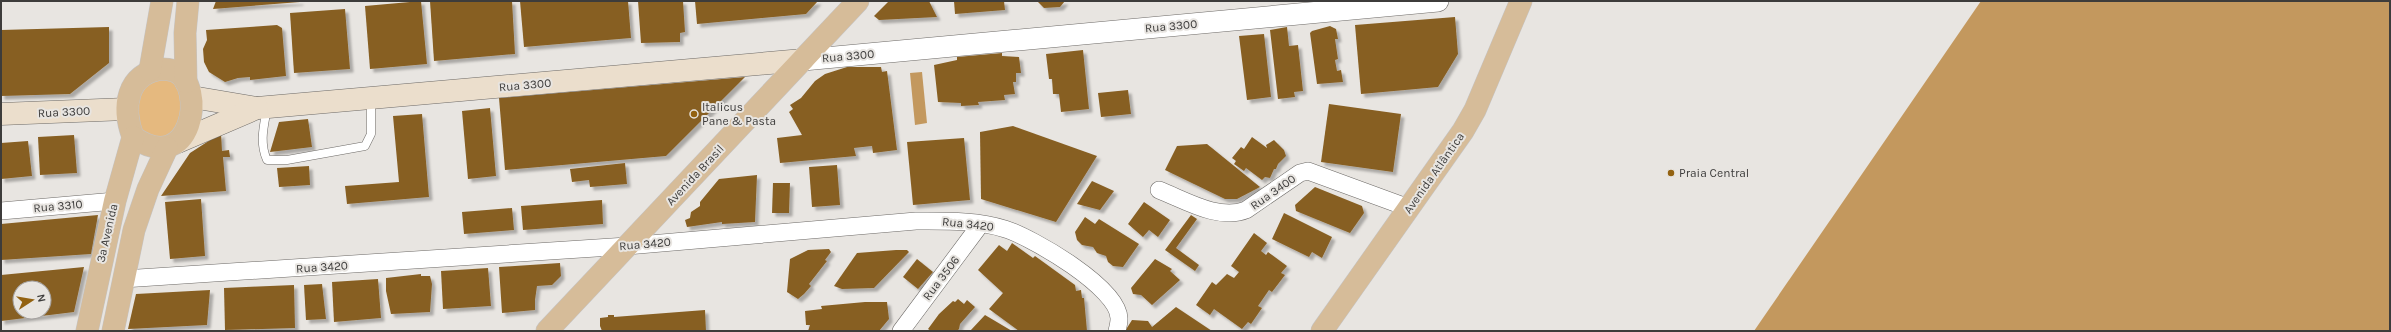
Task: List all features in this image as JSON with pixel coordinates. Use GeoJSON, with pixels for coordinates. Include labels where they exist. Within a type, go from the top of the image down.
{"type":"FeatureCollection","features":[{"type":"Feature","properties":{"kind":"main road"},"geometry":{"type":"LineString","coordinates":[[150,70],[162,1]]}},
{"type":"Feature","properties":{"kind":"main road"},"geometry":{"type":"LineString","coordinates":[[188,1],[185,33],[189,90],[188,123],[173,145],[155,148],[143,144],[133,137],[126,109],[130,93],[137,80],[150,70],[163,68],[176,71],[189,90]]}},
{"type":"Feature","properties":{"kind":"main road","name":"Avenida Brasil"},"geometry":{"type":"LineString","coordinates":[[547,331],[858,1]]}},
{"type":"Feature","properties":{"kind":"main road","name":"Avenida Atlântica"},"geometry":{"type":"LineString","coordinates":[[1322,331],[1463,131],[1475,110],[1521,1]]}},
{"type":"Feature","properties":{"kind":"main road","name":"Rua 3300"},"geometry":{"type":"LineString","coordinates":[[173,145],[262,108],[802,60]]}},
{"type":"Feature","properties":{"kind":"main road","name":"Rua 3300"},"geometry":{"type":"LineString","coordinates":[[189,90],[262,108]]}},
{"type":"Feature","properties":{"kind":"main road","name":"Rua 3300"},"geometry":{"type":"LineString","coordinates":[[1,114],[126,109]]}},
{"type":"Feature","properties":{"kind":"main road","name":"3ª Avenida"},"geometry":{"type":"LineString","coordinates":[[87,331],[115,201],[133,137]]}},
{"type":"Feature","properties":{"kind":"main road","name":"3ª Avenida"},"geometry":{"type":"LineString","coordinates":[[114,331],[123,279],[141,207],[173,145]]}},
{"type":"Feature","properties":{"kind":"street","name":"Rua 3300"},"geometry":{"type":"LineString","coordinates":[[802,60],[1438,1]]}},
{"type":"Feature","properties":{"kind":"street","name":"Rua 3400"},"geometry":{"type":"LineString","coordinates":[[1159,190],[1224,214],[1238,214],[1300,173],[1308,171],[1322,174],[1409,208]]}},
{"type":"Feature","properties":{"kind":"street","name":"Rua 3310"},"geometry":{"type":"LineString","coordinates":[[1,211],[115,201]]}},
{"type":"Feature","properties":{"kind":"street","name":"Rua 3420"},"geometry":{"type":"LineString","coordinates":[[123,279],[627,246],[916,221],[957,221],[1004,229],[1073,265],[1098,286],[1115,306],[1120,318],[1117,331]]}},
{"type":"Feature","properties":{"kind":"street","name":"Rua 3506"},"geometry":{"type":"LineString","coordinates":[[901,331],[980,225]]}},
{"type":"Feature","properties":{"kind":"lane"},"geometry":{"type":"LineString","coordinates":[[262,108],[262,135],[267,160],[287,160],[365,146],[371,134],[371,98]]}},
{"type":"Feature","properties":{"kind":"shaded area"},"geometry":{"type":"Polygon","coordinates":[[[1981,1],[2390,1],[2390,331],[1754,331],[1981,1]]]}},
{"type":"Feature","properties":{"kind":"shaded area"},"geometry":{"type":"Polygon","coordinates":[[[922,72],[927,123],[915,125],[910,73],[922,72]]]}},
{"type":"Feature","properties":{"kind":"shaded area"},"geometry":{"type":"Polygon","coordinates":[[[166,76],[181,90],[181,112],[175,130],[164,140],[138,132],[134,106],[144,85],[166,76]]]}},
{"type":"Feature","properties":{"kind":"building"},"geometry":{"type":"Polygon","coordinates":[[[216,1],[300,1],[300,2],[213,9],[216,1]]]}},
{"type":"Feature","properties":{"kind":"building"},"geometry":{"type":"Polygon","coordinates":[[[421,1],[427,64],[370,69],[365,6],[421,1]]]}},
{"type":"Feature","properties":{"kind":"building"},"geometry":{"type":"Polygon","coordinates":[[[430,1],[512,1],[515,54],[434,61],[430,1]]]}},
{"type":"Feature","properties":{"kind":"building"},"geometry":{"type":"Polygon","coordinates":[[[520,1],[628,1],[631,38],[524,47],[520,1]]]}},
{"type":"Feature","properties":{"kind":"building"},"geometry":{"type":"Polygon","coordinates":[[[638,1],[683,1],[685,32],[680,33],[680,42],[641,43],[638,1]]]}},
{"type":"Feature","properties":{"kind":"building"},"geometry":{"type":"Polygon","coordinates":[[[695,1],[818,1],[806,14],[697,24],[695,1]]]}},
{"type":"Feature","properties":{"kind":"building"},"geometry":{"type":"Polygon","coordinates":[[[889,1],[929,1],[937,17],[879,20],[874,16],[889,1]]]}},
{"type":"Feature","properties":{"kind":"building"},"geometry":{"type":"Polygon","coordinates":[[[954,1],[1004,1],[1005,10],[955,14],[954,1]]]}},
{"type":"Feature","properties":{"kind":"building"},"geometry":{"type":"Polygon","coordinates":[[[1037,1],[1065,1],[1060,7],[1044,8],[1037,1]]]}},
{"type":"Feature","properties":{"kind":"building"},"geometry":{"type":"Polygon","coordinates":[[[345,9],[350,69],[294,73],[290,13],[345,9]]]}},
{"type":"Feature","properties":{"kind":"building"},"geometry":{"type":"Polygon","coordinates":[[[1455,17],[1458,54],[1438,87],[1361,94],[1355,25],[1455,17]]]}},
{"type":"Feature","properties":{"kind":"building"},"geometry":{"type":"Polygon","coordinates":[[[277,25],[282,28],[286,76],[250,80],[250,77],[238,78],[225,82],[209,72],[204,62],[203,49],[207,40],[206,30],[277,25]]]}},
{"type":"Feature","properties":{"kind":"building"},"geometry":{"type":"Polygon","coordinates":[[[1330,26],[1336,29],[1338,39],[1335,39],[1338,59],[1335,60],[1337,71],[1341,70],[1343,82],[1317,84],[1310,33],[1312,31],[1330,26]]]}},
{"type":"Feature","properties":{"kind":"building"},"geometry":{"type":"Polygon","coordinates":[[[109,27],[109,63],[70,94],[1,96],[1,30],[109,27]]]}},
{"type":"Feature","properties":{"kind":"building"},"geometry":{"type":"Polygon","coordinates":[[[1287,27],[1289,46],[1298,45],[1303,91],[1294,92],[1295,97],[1278,99],[1270,30],[1287,27]]]}},
{"type":"Feature","properties":{"kind":"building"},"geometry":{"type":"Polygon","coordinates":[[[1264,34],[1271,97],[1247,100],[1239,36],[1264,34]]]}},
{"type":"Feature","properties":{"kind":"building"},"geometry":{"type":"Polygon","coordinates":[[[1083,50],[1089,109],[1061,112],[1059,94],[1053,94],[1052,79],[1049,79],[1046,54],[1083,50]]]}},
{"type":"Feature","properties":{"kind":"building"},"geometry":{"type":"Polygon","coordinates":[[[1002,53],[1002,56],[1019,57],[1021,73],[1016,73],[1016,82],[1013,82],[1015,94],[1004,95],[1005,100],[978,102],[979,105],[961,106],[961,103],[938,102],[934,65],[957,60],[957,57],[1002,53]]]}},
{"type":"Feature","properties":{"kind":"building"},"geometry":{"type":"Polygon","coordinates":[[[847,67],[881,67],[882,72],[887,71],[897,150],[873,153],[872,146],[854,148],[856,156],[780,163],[777,138],[802,135],[789,112],[793,109],[790,105],[801,98],[815,81],[825,74],[847,67]]]}},
{"type":"Feature","properties":{"kind":"building"},"geometry":{"type":"Polygon","coordinates":[[[745,77],[666,156],[505,170],[499,98],[745,77]]]}},
{"type":"Feature","properties":{"kind":"building"},"geometry":{"type":"Polygon","coordinates":[[[1128,90],[1131,114],[1101,117],[1098,93],[1128,90]]]}},
{"type":"Feature","properties":{"kind":"building"},"geometry":{"type":"Polygon","coordinates":[[[1329,104],[1401,114],[1393,172],[1321,162],[1329,104]]]}},
{"type":"Feature","properties":{"kind":"building"},"geometry":{"type":"Polygon","coordinates":[[[490,108],[496,176],[468,179],[462,111],[490,108]]]}},
{"type":"Feature","properties":{"kind":"building"},"geometry":{"type":"Polygon","coordinates":[[[422,114],[429,197],[347,204],[345,186],[399,182],[393,116],[422,114]]]}},
{"type":"Feature","properties":{"kind":"building"},"geometry":{"type":"Polygon","coordinates":[[[308,119],[312,147],[270,152],[279,122],[308,119]]]}},
{"type":"Feature","properties":{"kind":"building"},"geometry":{"type":"Polygon","coordinates":[[[1013,126],[1097,156],[1056,222],[981,199],[980,132],[1013,126]]]}},
{"type":"Feature","properties":{"kind":"building"},"geometry":{"type":"Polygon","coordinates":[[[221,133],[222,151],[229,150],[230,157],[223,157],[226,191],[161,196],[190,153],[221,133]]]}},
{"type":"Feature","properties":{"kind":"building"},"geometry":{"type":"Polygon","coordinates":[[[74,135],[77,173],[40,175],[38,137],[74,135]]]}},
{"type":"Feature","properties":{"kind":"building"},"geometry":{"type":"Polygon","coordinates":[[[1252,137],[1267,148],[1266,145],[1274,140],[1284,150],[1286,156],[1278,164],[1276,169],[1274,169],[1270,178],[1265,177],[1262,180],[1246,168],[1244,171],[1234,164],[1236,161],[1232,158],[1241,147],[1244,149],[1252,137]]]}},
{"type":"Feature","properties":{"kind":"building"},"geometry":{"type":"Polygon","coordinates":[[[964,138],[970,200],[913,205],[907,142],[964,138]]]}},
{"type":"Feature","properties":{"kind":"building"},"geometry":{"type":"Polygon","coordinates":[[[28,141],[32,176],[1,179],[1,143],[28,141]]]}},
{"type":"Feature","properties":{"kind":"building"},"geometry":{"type":"Polygon","coordinates":[[[1207,144],[1260,187],[1237,199],[1225,199],[1165,170],[1177,146],[1207,144]]]}},
{"type":"Feature","properties":{"kind":"building"},"geometry":{"type":"Polygon","coordinates":[[[625,163],[627,184],[590,187],[589,180],[572,182],[570,169],[625,163]]]}},
{"type":"Feature","properties":{"kind":"building"},"geometry":{"type":"Polygon","coordinates":[[[837,165],[840,205],[812,207],[809,167],[837,165]]]}},
{"type":"Feature","properties":{"kind":"building"},"geometry":{"type":"Polygon","coordinates":[[[309,166],[310,185],[279,187],[277,168],[309,166]]]}},
{"type":"Feature","properties":{"kind":"building"},"geometry":{"type":"Polygon","coordinates":[[[757,175],[755,222],[722,224],[722,222],[687,227],[685,220],[690,218],[691,212],[700,206],[700,202],[719,179],[757,175]]]}},
{"type":"Feature","properties":{"kind":"building"},"geometry":{"type":"Polygon","coordinates":[[[1092,181],[1114,191],[1100,210],[1077,204],[1092,181]]]}},
{"type":"Feature","properties":{"kind":"building"},"geometry":{"type":"Polygon","coordinates":[[[773,183],[790,183],[789,213],[772,213],[773,183]]]}},
{"type":"Feature","properties":{"kind":"building"},"geometry":{"type":"Polygon","coordinates":[[[1315,187],[1362,206],[1364,213],[1350,233],[1296,211],[1295,205],[1315,187]]]}},
{"type":"Feature","properties":{"kind":"building"},"geometry":{"type":"Polygon","coordinates":[[[201,199],[205,256],[170,259],[165,202],[201,199]]]}},
{"type":"Feature","properties":{"kind":"building"},"geometry":{"type":"Polygon","coordinates":[[[602,200],[603,224],[523,230],[521,206],[602,200]]]}},
{"type":"Feature","properties":{"kind":"building"},"geometry":{"type":"Polygon","coordinates":[[[1144,202],[1170,220],[1158,237],[1149,230],[1143,237],[1128,224],[1144,202]]]}},
{"type":"Feature","properties":{"kind":"building"},"geometry":{"type":"Polygon","coordinates":[[[512,208],[514,230],[464,234],[462,212],[512,208]]]}},
{"type":"Feature","properties":{"kind":"building"},"geometry":{"type":"Polygon","coordinates":[[[1284,213],[1332,237],[1322,258],[1312,252],[1309,257],[1272,239],[1284,213]]]}},
{"type":"Feature","properties":{"kind":"building"},"geometry":{"type":"Polygon","coordinates":[[[98,215],[91,254],[1,260],[1,224],[98,215]]]}},
{"type":"Feature","properties":{"kind":"building"},"geometry":{"type":"Polygon","coordinates":[[[1191,215],[1197,219],[1176,248],[1199,265],[1195,271],[1165,250],[1191,215]]]}},
{"type":"Feature","properties":{"kind":"building"},"geometry":{"type":"Polygon","coordinates":[[[1085,217],[1095,224],[1099,219],[1139,244],[1123,267],[1113,266],[1108,262],[1106,256],[1097,253],[1093,247],[1082,245],[1077,240],[1075,232],[1085,217]]]}},
{"type":"Feature","properties":{"kind":"building"},"geometry":{"type":"Polygon","coordinates":[[[1254,233],[1267,243],[1261,251],[1266,255],[1268,252],[1287,266],[1281,273],[1285,275],[1272,292],[1269,290],[1258,306],[1262,308],[1251,324],[1248,322],[1242,329],[1214,309],[1210,315],[1196,305],[1212,282],[1216,285],[1227,274],[1234,278],[1239,272],[1231,266],[1254,233]]]}},
{"type":"Feature","properties":{"kind":"building"},"geometry":{"type":"Polygon","coordinates":[[[1012,243],[1033,258],[1035,256],[1075,285],[1076,291],[1081,290],[1082,298],[1084,298],[1087,331],[1019,331],[989,309],[1003,293],[978,270],[999,245],[1007,251],[1012,243]]]}},
{"type":"Feature","properties":{"kind":"building"},"geometry":{"type":"Polygon","coordinates":[[[829,249],[831,252],[825,260],[827,261],[809,284],[811,286],[804,294],[798,299],[787,292],[790,259],[808,250],[829,249]]]}},
{"type":"Feature","properties":{"kind":"building"},"geometry":{"type":"Polygon","coordinates":[[[907,250],[909,252],[874,288],[842,289],[834,286],[857,253],[907,250]]]}},
{"type":"Feature","properties":{"kind":"building"},"geometry":{"type":"Polygon","coordinates":[[[917,259],[933,272],[918,289],[903,277],[917,259]]]}},
{"type":"Feature","properties":{"kind":"building"},"geometry":{"type":"Polygon","coordinates":[[[1155,259],[1172,269],[1170,271],[1180,280],[1152,305],[1141,295],[1133,294],[1131,288],[1155,259]]]}},
{"type":"Feature","properties":{"kind":"building"},"geometry":{"type":"Polygon","coordinates":[[[560,263],[561,276],[552,285],[537,286],[535,310],[502,313],[499,267],[560,263]]]}},
{"type":"Feature","properties":{"kind":"building"},"geometry":{"type":"Polygon","coordinates":[[[84,267],[74,312],[52,315],[52,280],[12,280],[12,320],[1,321],[1,275],[84,267]]]}},
{"type":"Feature","properties":{"kind":"building"},"geometry":{"type":"Polygon","coordinates":[[[488,268],[491,306],[443,309],[441,271],[488,268]]]}},
{"type":"Feature","properties":{"kind":"building"},"geometry":{"type":"Polygon","coordinates":[[[421,274],[421,276],[430,276],[432,284],[430,312],[391,314],[386,291],[386,278],[421,274]]]}},
{"type":"Feature","properties":{"kind":"building"},"geometry":{"type":"Polygon","coordinates":[[[378,279],[381,318],[334,322],[332,282],[378,279]]]}},
{"type":"Feature","properties":{"kind":"building"},"geometry":{"type":"Polygon","coordinates":[[[322,284],[326,319],[306,320],[304,285],[322,284]]]}},
{"type":"Feature","properties":{"kind":"building"},"geometry":{"type":"Polygon","coordinates":[[[294,285],[295,328],[225,330],[224,288],[294,285]]]}},
{"type":"Feature","properties":{"kind":"building"},"geometry":{"type":"Polygon","coordinates":[[[210,290],[207,325],[128,329],[136,294],[210,290]]]}},
{"type":"Feature","properties":{"kind":"building"},"geometry":{"type":"Polygon","coordinates":[[[958,299],[964,304],[967,300],[975,307],[960,324],[957,331],[931,331],[928,329],[939,314],[953,301],[955,302],[958,299]]]}},
{"type":"Feature","properties":{"kind":"building"},"geometry":{"type":"Polygon","coordinates":[[[865,302],[887,302],[889,319],[879,331],[808,331],[810,325],[806,325],[805,311],[822,309],[821,306],[865,302]]]}},
{"type":"Feature","properties":{"kind":"building"},"geometry":{"type":"Polygon","coordinates":[[[1176,307],[1212,331],[1125,331],[1132,320],[1148,321],[1152,327],[1176,307]]]}},
{"type":"Feature","properties":{"kind":"building"},"geometry":{"type":"Polygon","coordinates":[[[705,310],[706,331],[602,331],[600,326],[600,318],[608,317],[608,315],[614,315],[614,317],[705,310]]]}},
{"type":"Feature","properties":{"kind":"building"},"geometry":{"type":"Polygon","coordinates":[[[985,315],[1012,331],[970,331],[985,315]]]}},
{"type":"Feature","properties":{"kind":"place","name":"Italicus Pane & Pasta"},"geometry":{"type":"Point","coordinates":[694,114]}},
{"type":"Feature","properties":{"kind":"place","name":"Praia Central"},"geometry":{"type":"Point","coordinates":[1671,173]}}]}
